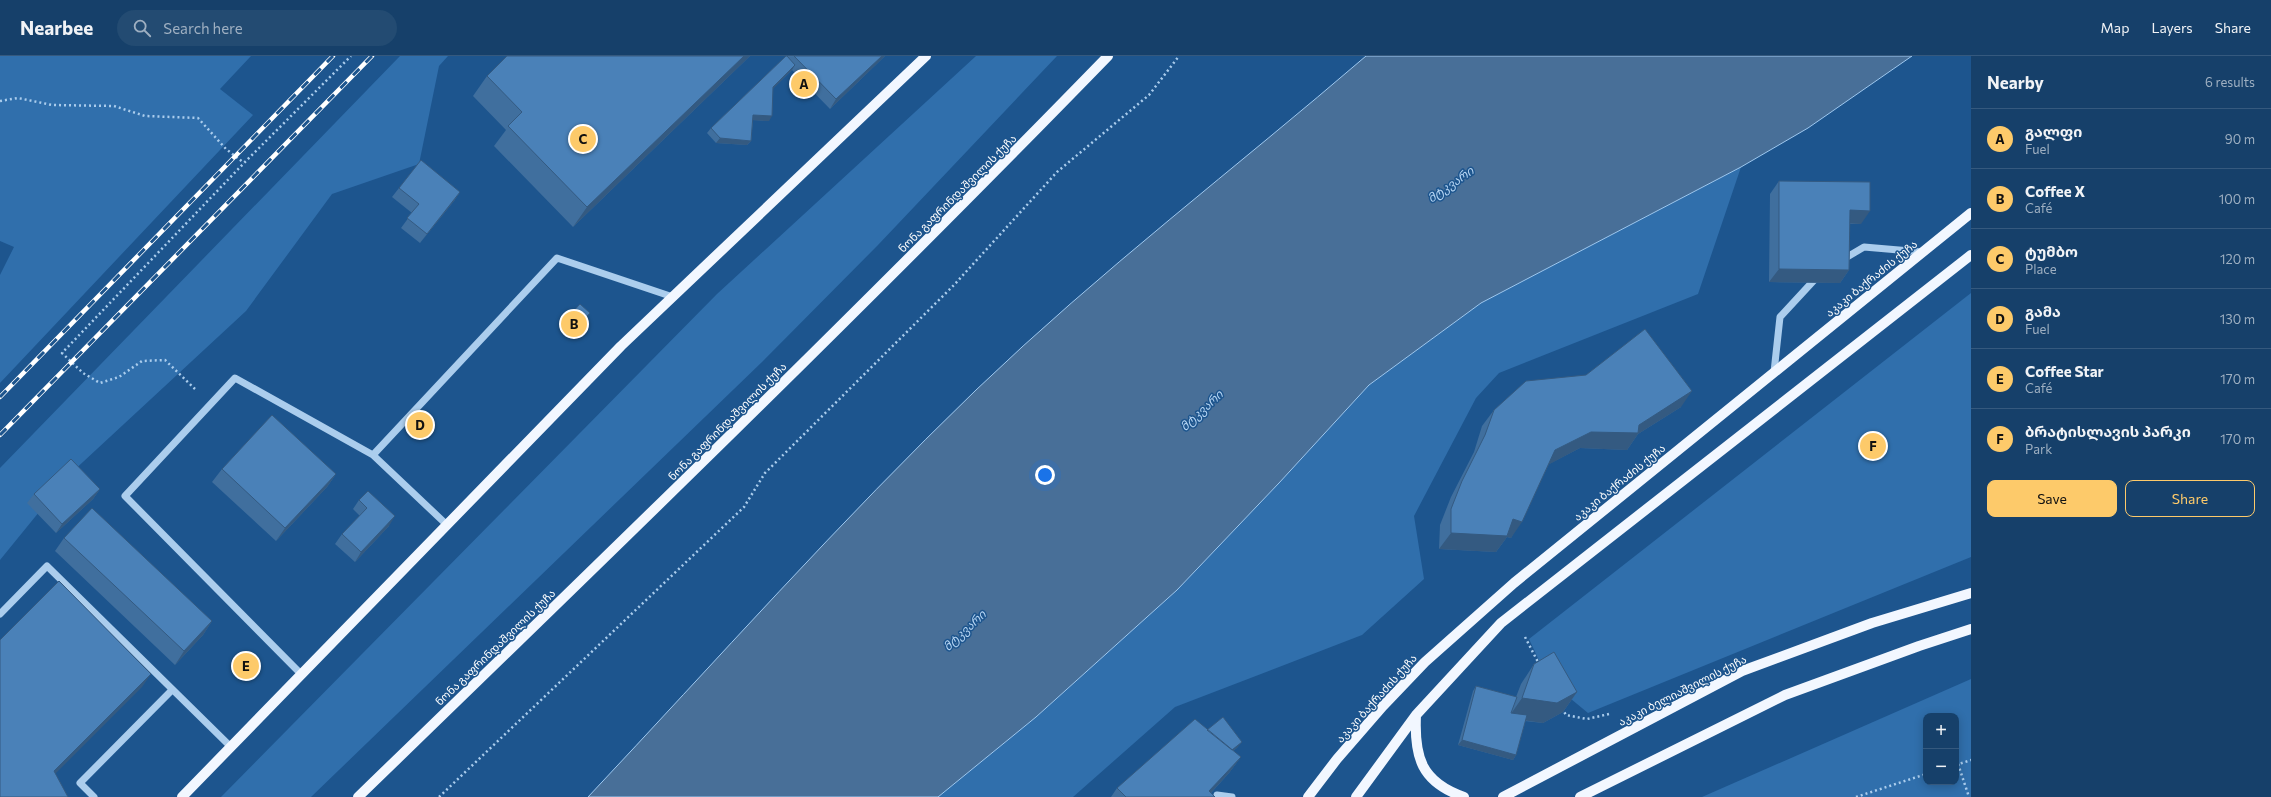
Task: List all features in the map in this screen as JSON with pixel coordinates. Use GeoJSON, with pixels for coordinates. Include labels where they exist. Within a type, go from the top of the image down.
{"type":"FeatureCollection","features":[{"type":"Feature","properties":{"kind":"main road"},"geometry":{"type":"LineString","coordinates":[[182,797],[621,346],[926,56]]}},
{"type":"Feature","properties":{"kind":"main road","name":"ნონა გაფრინდაშვილის ქუჩა"},"geometry":{"type":"LineString","coordinates":[[358,797],[709,456],[964,204],[1108,56]]}},
{"type":"Feature","properties":{"kind":"main road","name":"აკაკი ბაქრაძის ქუჩა"},"geometry":{"type":"LineString","coordinates":[[1308,797],[1337,759],[1383,706],[1425,662],[1514,583],[1971,213]]}},
{"type":"Feature","properties":{"kind":"main road"},"geometry":{"type":"LineString","coordinates":[[1356,797],[1416,715],[1501,623],[1971,255]]}},
{"type":"Feature","properties":{"kind":"main road","name":"აკაკი ბელიაშვილის ქუჩა"},"geometry":{"type":"LineString","coordinates":[[1503,797],[1742,671],[1872,623],[1971,594]]}},
{"type":"Feature","properties":{"kind":"main road"},"geometry":{"type":"LineString","coordinates":[[1580,797],[1785,695],[1971,628]]}},
{"type":"Feature","properties":{"kind":"main road"},"geometry":{"type":"LineString","coordinates":[[1416,715],[1415,740],[1421,762],[1431,778],[1449,792],[1464,797]]}},
{"type":"Feature","properties":{"kind":"lane"},"geometry":{"type":"LineString","coordinates":[[1837,262],[1864,247],[1922,252]]}},
{"type":"Feature","properties":{"kind":"lane"},"geometry":{"type":"LineString","coordinates":[[373,455],[557,258],[673,297]]}},
{"type":"Feature","properties":{"kind":"lane"},"geometry":{"type":"LineString","coordinates":[[1774,372],[1780,317],[1824,270]]}},
{"type":"Feature","properties":{"kind":"lane"},"geometry":{"type":"LineString","coordinates":[[302,675],[125,496],[235,378],[373,455],[447,525]]}},
{"type":"Feature","properties":{"kind":"lane"},"geometry":{"type":"LineString","coordinates":[[0,614],[48,566],[230,747]]}},
{"type":"Feature","properties":{"kind":"lane"},"geometry":{"type":"LineString","coordinates":[[94,797],[80,783],[172,690]]}},
{"type":"Feature","properties":{"kind":"lane"},"geometry":{"type":"LineString","coordinates":[[1217,795],[1232,797]]}},
{"type":"Feature","properties":{"kind":"path"},"geometry":{"type":"LineString","coordinates":[[177,372],[165,360],[142,361],[119,377],[100,383],[83,373],[62,353],[244,163],[351,56]]}},
{"type":"Feature","properties":{"kind":"path"},"geometry":{"type":"LineString","coordinates":[[440,797],[744,507],[765,473],[954,285],[1058,172],[1149,95],[1179,56]]}},
{"type":"Feature","properties":{"kind":"path"},"geometry":{"type":"LineString","coordinates":[[0,102],[18,98],[52,105],[114,106],[145,116],[198,118],[226,149],[244,163]]}},
{"type":"Feature","properties":{"kind":"path"},"geometry":{"type":"LineString","coordinates":[[1525,637],[1542,670]]}},
{"type":"Feature","properties":{"kind":"path"},"geometry":{"type":"LineString","coordinates":[[1559,702],[1566,715]]}},
{"type":"Feature","properties":{"kind":"path"},"geometry":{"type":"LineString","coordinates":[[1959,763],[1971,760]]}},
{"type":"Feature","properties":{"kind":"path"},"geometry":{"type":"LineString","coordinates":[[1959,770],[1969,797]]}},
{"type":"Feature","properties":{"kind":"path"},"geometry":{"type":"LineString","coordinates":[[1856,797],[1923,775]]}},
{"type":"Feature","properties":{"kind":"shaded area"},"geometry":{"type":"Polygon","coordinates":[[[0,56],[251,56],[220,89],[253,115],[0,383],[0,275],[14,247],[0,241],[0,56]]]}},
{"type":"Feature","properties":{"kind":"shaded area"},"geometry":{"type":"Polygon","coordinates":[[[400,56],[448,56],[439,66],[419,164],[332,194],[246,311],[70,474],[0,560],[0,468],[400,56]]]}},
{"type":"Feature","properties":{"kind":"shaded area"},"geometry":{"type":"Polygon","coordinates":[[[976,56],[1057,56],[878,245],[762,362],[311,797],[221,797],[717,294],[976,56]]]}},
{"type":"Feature","properties":{"kind":"shaded area"},"geometry":{"type":"Polygon","coordinates":[[[1741,167],[1698,294],[1499,373],[1476,398],[1414,516],[1424,579],[1362,635],[1175,707],[1073,797],[938,797],[1036,717],[1177,590],[1279,483],[1369,385],[1481,303],[1741,167]]]}},
{"type":"Feature","properties":{"kind":"shaded area"},"geometry":{"type":"Polygon","coordinates":[[[1971,293],[1971,557],[1588,713],[1548,680],[1529,639],[1971,293]]]}},
{"type":"Feature","properties":{"kind":"shaded area"},"geometry":{"type":"Polygon","coordinates":[[[1971,679],[1971,797],[1702,797],[1971,679]]]}},
{"type":"Feature","properties":{"kind":"water","name":"მტკვარი"},"geometry":{"type":"Polygon","coordinates":[[[1366,56],[1912,56],[1808,128],[1741,167],[1481,303],[1369,385],[1279,483],[1177,590],[1036,717],[938,797],[588,797],[876,489],[976,390],[1071,303],[1120,261],[1366,56]]]}},
{"type":"Feature","properties":{"kind":"building"},"geometry":{"type":"Polygon","coordinates":[[[507,56],[744,56],[587,207],[508,126],[522,112],[487,76],[507,56]]]}},
{"type":"Feature","properties":{"kind":"building"},"geometry":{"type":"Polygon","coordinates":[[[786,56],[795,65],[773,87],[772,116],[753,115],[751,141],[720,138],[711,128],[786,56]]]}},
{"type":"Feature","properties":{"kind":"building"},"geometry":{"type":"Polygon","coordinates":[[[794,56],[882,56],[836,99],[794,56]]]}},
{"type":"Feature","properties":{"kind":"building"},"geometry":{"type":"Polygon","coordinates":[[[421,160],[460,192],[427,234],[407,218],[419,204],[399,188],[421,160]]]}},
{"type":"Feature","properties":{"kind":"building"},"geometry":{"type":"Polygon","coordinates":[[[1779,181],[1870,182],[1870,211],[1850,210],[1849,270],[1779,269],[1779,181]]]}},
{"type":"Feature","properties":{"kind":"building"},"geometry":{"type":"Polygon","coordinates":[[[580,304],[590,313],[575,329],[565,320],[580,304]]]}},
{"type":"Feature","properties":{"kind":"building"},"geometry":{"type":"Polygon","coordinates":[[[1645,329],[1692,391],[1639,425],[1638,433],[1591,432],[1555,450],[1522,522],[1513,519],[1507,536],[1451,533],[1451,509],[1462,481],[1485,435],[1494,410],[1526,381],[1586,375],[1645,329]]]}},
{"type":"Feature","properties":{"kind":"building"},"geometry":{"type":"Polygon","coordinates":[[[272,415],[336,474],[285,528],[222,469],[272,415]]]}},
{"type":"Feature","properties":{"kind":"building"},"geometry":{"type":"Polygon","coordinates":[[[71,459],[100,489],[62,524],[34,494],[71,459]]]}},
{"type":"Feature","properties":{"kind":"building"},"geometry":{"type":"Polygon","coordinates":[[[368,491],[395,516],[361,552],[342,534],[367,508],[359,500],[368,491]]]}},
{"type":"Feature","properties":{"kind":"building"},"geometry":{"type":"Polygon","coordinates":[[[92,508],[212,621],[184,651],[64,538],[92,508]]]}},
{"type":"Feature","properties":{"kind":"building"},"geometry":{"type":"Polygon","coordinates":[[[59,581],[151,674],[54,771],[68,797],[0,797],[0,640],[59,581]]]}},
{"type":"Feature","properties":{"kind":"building"},"geometry":{"type":"Polygon","coordinates":[[[250,651],[261,661],[247,674],[237,664],[250,651]]]}},
{"type":"Feature","properties":{"kind":"building"},"geometry":{"type":"Polygon","coordinates":[[[1554,652],[1577,692],[1557,703],[1522,698],[1534,664],[1554,652]]]}},
{"type":"Feature","properties":{"kind":"building"},"geometry":{"type":"Polygon","coordinates":[[[1476,686],[1517,697],[1511,713],[1527,715],[1516,755],[1462,740],[1476,686]]]}},
{"type":"Feature","properties":{"kind":"building"},"geometry":{"type":"Polygon","coordinates":[[[1223,717],[1242,742],[1232,750],[1207,730],[1223,717]]]}},
{"type":"Feature","properties":{"kind":"building"},"geometry":{"type":"Polygon","coordinates":[[[1195,719],[1241,757],[1209,791],[1215,797],[1126,797],[1117,788],[1195,719]]]}},
{"type":"Feature","properties":{"kind":"railway"},"geometry":{"type":"LineString","coordinates":[[0,397],[333,56]]}},
{"type":"Feature","properties":{"kind":"railway"},"geometry":{"type":"LineString","coordinates":[[0,435],[372,56]]}},
{"type":"Feature","properties":{"kind":"place","name":"გალფი"},"geometry":{"type":"Point","coordinates":[804,84]}},
{"type":"Feature","properties":{"kind":"place","name":"ტუმბო"},"geometry":{"type":"Point","coordinates":[583,139]}},
{"type":"Feature","properties":{"kind":"place","name":"Coffee X"},"geometry":{"type":"Point","coordinates":[574,324]}},
{"type":"Feature","properties":{"kind":"place","name":"გამა"},"geometry":{"type":"Point","coordinates":[420,425]}},
{"type":"Feature","properties":{"kind":"place","name":"ბრატისლავის პარკი"},"geometry":{"type":"Point","coordinates":[1873,446]}},
{"type":"Feature","properties":{"kind":"place","name":"Coffee Star"},"geometry":{"type":"Point","coordinates":[246,666]}}]}
